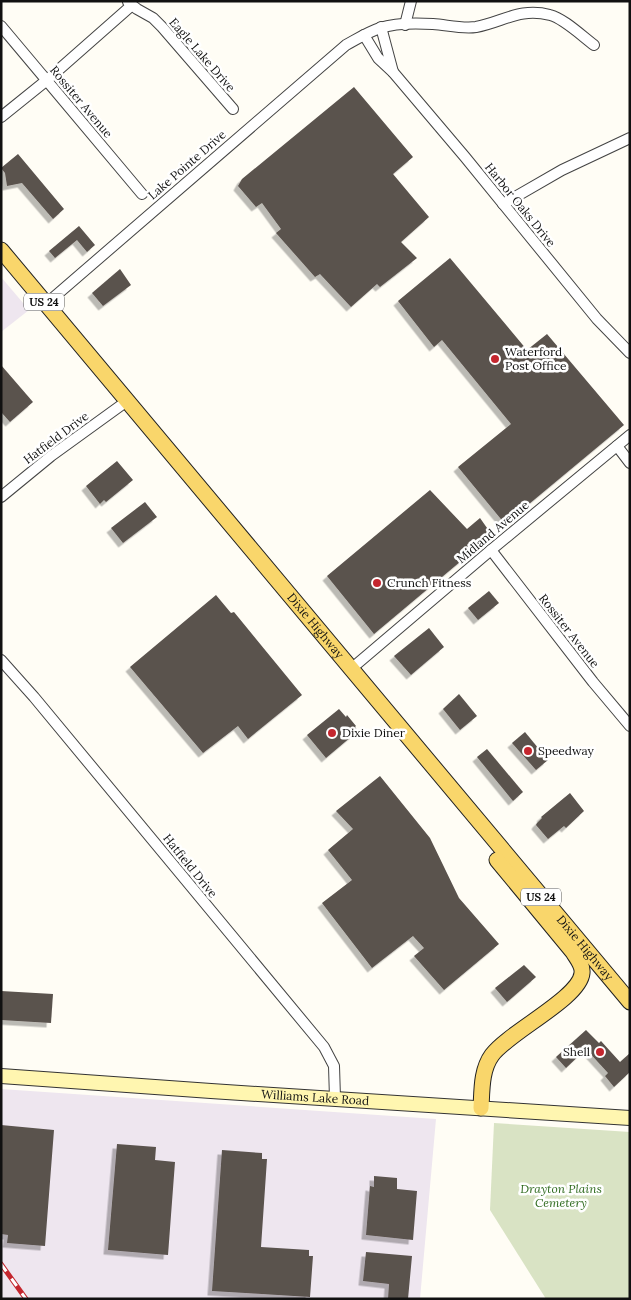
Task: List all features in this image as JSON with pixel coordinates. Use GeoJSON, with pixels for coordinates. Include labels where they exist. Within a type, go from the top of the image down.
{"type":"FeatureCollection","features":[{"type":"Feature","properties":{"kind":"main road","name":"Dixie Highway"},"geometry":{"type":"LineString","coordinates":[[1,250],[630,1002]]}},
{"type":"Feature","properties":{"kind":"main road"},"geometry":{"type":"LineString","coordinates":[[481,1108],[484,1072],[491,1056],[502,1043],[574,989],[579,983],[582,973],[581,965],[573,952],[495,857],[490,835]]}},
{"type":"Feature","properties":{"kind":"main road","name":"Williams Lake Road"},"geometry":{"type":"LineString","coordinates":[[1,1076],[630,1118]]}},
{"type":"Feature","properties":{"kind":"street"},"geometry":{"type":"LineString","coordinates":[[405,25],[411,1]]}},
{"type":"Feature","properties":{"kind":"street"},"geometry":{"type":"LineString","coordinates":[[1,117],[47,80],[129,4]]}},
{"type":"Feature","properties":{"kind":"street","name":"Eagle Lake Drive"},"geometry":{"type":"LineString","coordinates":[[129,4],[153,18],[162,27],[233,109]]}},
{"type":"Feature","properties":{"kind":"street"},"geometry":{"type":"LineString","coordinates":[[393,72],[381,27],[417,23],[474,27],[514,14],[526,12],[540,13],[552,15],[566,22],[594,45]]}},
{"type":"Feature","properties":{"kind":"street","name":"Rossiter Avenue"},"geometry":{"type":"LineString","coordinates":[[1,26],[142,194]]}},
{"type":"Feature","properties":{"kind":"street","name":"Lake Pointe Drive"},"geometry":{"type":"LineString","coordinates":[[46,304],[346,45],[381,27]]}},
{"type":"Feature","properties":{"kind":"street","name":"Harbor Oaks Drive"},"geometry":{"type":"LineString","coordinates":[[364,35],[378,58],[393,72],[597,319],[630,353]]}},
{"type":"Feature","properties":{"kind":"street"},"geometry":{"type":"LineString","coordinates":[[503,204],[562,170],[630,138]]}},
{"type":"Feature","properties":{"kind":"street","name":"Hatfield Drive"},"geometry":{"type":"LineString","coordinates":[[1,497],[51,456],[126,401]]}},
{"type":"Feature","properties":{"kind":"street","name":"Midland Avenue"},"geometry":{"type":"LineString","coordinates":[[351,669],[630,435]]}},
{"type":"Feature","properties":{"kind":"street"},"geometry":{"type":"LineString","coordinates":[[617,446],[630,463]]}},
{"type":"Feature","properties":{"kind":"street","name":"Rossiter Avenue"},"geometry":{"type":"LineString","coordinates":[[491,550],[593,682],[630,726]]}},
{"type":"Feature","properties":{"kind":"street","name":"Hatfield Drive"},"geometry":{"type":"LineString","coordinates":[[1,660],[40,704],[324,1047],[334,1066],[335,1098]]}},
{"type":"Feature","properties":{"kind":"shaded area"},"geometry":{"type":"Polygon","coordinates":[[[1,277],[29,310],[1,332],[1,277]]]}},
{"type":"Feature","properties":{"kind":"shaded area"},"geometry":{"type":"Polygon","coordinates":[[[1,1089],[436,1119],[420,1299],[1,1299],[1,1089]]]}},
{"type":"Feature","properties":{"kind":"green space","name":"Drayton Plains Cemetery"},"geometry":{"type":"Polygon","coordinates":[[[494,1123],[630,1132],[630,1299],[546,1299],[490,1210],[494,1123]]]}},
{"type":"Feature","properties":{"kind":"building"},"geometry":{"type":"Polygon","coordinates":[[[354,87],[413,157],[393,174],[429,217],[401,242],[417,258],[380,287],[377,284],[351,307],[320,274],[315,277],[276,233],[281,229],[262,203],[256,207],[238,186],[242,179],[354,87]]]}},
{"type":"Feature","properties":{"kind":"building"},"geometry":{"type":"Polygon","coordinates":[[[18,154],[64,209],[53,219],[22,183],[7,186],[5,173],[1,168],[18,154]]]}},
{"type":"Feature","properties":{"kind":"building"},"geometry":{"type":"Polygon","coordinates":[[[79,226],[95,245],[87,252],[77,240],[55,258],[49,251],[79,226]]]}},
{"type":"Feature","properties":{"kind":"building"},"geometry":{"type":"Polygon","coordinates":[[[450,258],[527,350],[547,334],[624,425],[505,524],[458,467],[511,424],[442,340],[434,347],[398,301],[450,258]]]}},
{"type":"Feature","properties":{"kind":"building"},"geometry":{"type":"Polygon","coordinates":[[[120,269],[131,285],[103,306],[92,293],[120,269]]]}},
{"type":"Feature","properties":{"kind":"building"},"geometry":{"type":"Polygon","coordinates":[[[1,365],[33,402],[10,422],[1,412],[1,365]]]}},
{"type":"Feature","properties":{"kind":"building"},"geometry":{"type":"Polygon","coordinates":[[[117,461],[133,480],[106,502],[104,500],[100,504],[86,486],[117,461]]]}},
{"type":"Feature","properties":{"kind":"building"},"geometry":{"type":"Polygon","coordinates":[[[430,490],[467,529],[480,518],[492,535],[374,634],[327,576],[430,490]]]}},
{"type":"Feature","properties":{"kind":"building"},"geometry":{"type":"Polygon","coordinates":[[[145,502],[157,517],[123,543],[111,528],[145,502]]]}},
{"type":"Feature","properties":{"kind":"building"},"geometry":{"type":"Polygon","coordinates":[[[489,591],[499,603],[478,620],[468,608],[489,591]]]}},
{"type":"Feature","properties":{"kind":"building"},"geometry":{"type":"Polygon","coordinates":[[[216,595],[231,613],[234,612],[302,695],[248,739],[238,726],[203,753],[130,667],[216,595]]]}},
{"type":"Feature","properties":{"kind":"building"},"geometry":{"type":"Polygon","coordinates":[[[429,628],[444,647],[411,675],[394,656],[429,628]]]}},
{"type":"Feature","properties":{"kind":"building"},"geometry":{"type":"Polygon","coordinates":[[[459,694],[477,716],[460,730],[443,709],[459,694]]]}},
{"type":"Feature","properties":{"kind":"building","name":"Dixie Diner"},"geometry":{"type":"Polygon","coordinates":[[[339,709],[346,717],[347,715],[358,731],[326,758],[307,735],[339,709]]]}},
{"type":"Feature","properties":{"kind":"building"},"geometry":{"type":"Polygon","coordinates":[[[525,732],[548,760],[536,770],[512,743],[525,732]]]}},
{"type":"Feature","properties":{"kind":"building"},"geometry":{"type":"Polygon","coordinates":[[[487,749],[523,792],[513,801],[477,757],[487,749]]]}},
{"type":"Feature","properties":{"kind":"building"},"geometry":{"type":"Polygon","coordinates":[[[380,776],[430,838],[459,898],[499,944],[444,990],[414,956],[424,948],[413,936],[372,968],[322,903],[352,880],[328,850],[353,829],[336,811],[380,776]]]}},
{"type":"Feature","properties":{"kind":"building"},"geometry":{"type":"Polygon","coordinates":[[[570,793],[584,811],[566,828],[564,826],[548,839],[536,825],[541,817],[570,793]]]}},
{"type":"Feature","properties":{"kind":"building"},"geometry":{"type":"Polygon","coordinates":[[[524,965],[536,977],[507,1002],[495,988],[524,965]]]}},
{"type":"Feature","properties":{"kind":"building"},"geometry":{"type":"Polygon","coordinates":[[[1,991],[53,994],[51,1023],[1,1020],[1,991]]]}},
{"type":"Feature","properties":{"kind":"building"},"geometry":{"type":"Polygon","coordinates":[[[586,1030],[599,1043],[601,1041],[620,1062],[630,1053],[630,1072],[614,1087],[605,1076],[608,1073],[586,1049],[566,1068],[556,1057],[586,1030]]]}},
{"type":"Feature","properties":{"kind":"building"},"geometry":{"type":"Polygon","coordinates":[[[1,1125],[54,1130],[45,1246],[7,1243],[8,1235],[1,1234],[1,1125]]]}},
{"type":"Feature","properties":{"kind":"building"},"geometry":{"type":"Polygon","coordinates":[[[117,1144],[156,1147],[155,1160],[175,1162],[168,1255],[108,1250],[117,1144]]]}},
{"type":"Feature","properties":{"kind":"building"},"geometry":{"type":"Polygon","coordinates":[[[222,1150],[262,1153],[262,1159],[267,1159],[261,1247],[309,1250],[309,1256],[313,1256],[310,1297],[212,1291],[222,1150]]]}},
{"type":"Feature","properties":{"kind":"building"},"geometry":{"type":"Polygon","coordinates":[[[374,1176],[397,1178],[397,1189],[417,1191],[413,1240],[366,1235],[370,1186],[374,1187],[374,1176]]]}},
{"type":"Feature","properties":{"kind":"building"},"geometry":{"type":"Polygon","coordinates":[[[366,1252],[412,1256],[408,1299],[388,1299],[389,1284],[363,1281],[366,1252]]]}},
{"type":"Feature","properties":{"kind":"railway"},"geometry":{"type":"LineString","coordinates":[[1,1264],[26,1299]]}},
{"type":"Feature","properties":{"kind":"place","name":"Waterford Post Office"},"geometry":{"type":"Point","coordinates":[495,359]}},
{"type":"Feature","properties":{"kind":"place","name":"Crunch Fitness"},"geometry":{"type":"Point","coordinates":[377,583]}},
{"type":"Feature","properties":{"kind":"place","name":"Dixie Diner"},"geometry":{"type":"Point","coordinates":[332,733]}},
{"type":"Feature","properties":{"kind":"place","name":"Speedway"},"geometry":{"type":"Point","coordinates":[528,751]}},
{"type":"Feature","properties":{"kind":"place","name":"Shell"},"geometry":{"type":"Point","coordinates":[600,1052]}}]}
